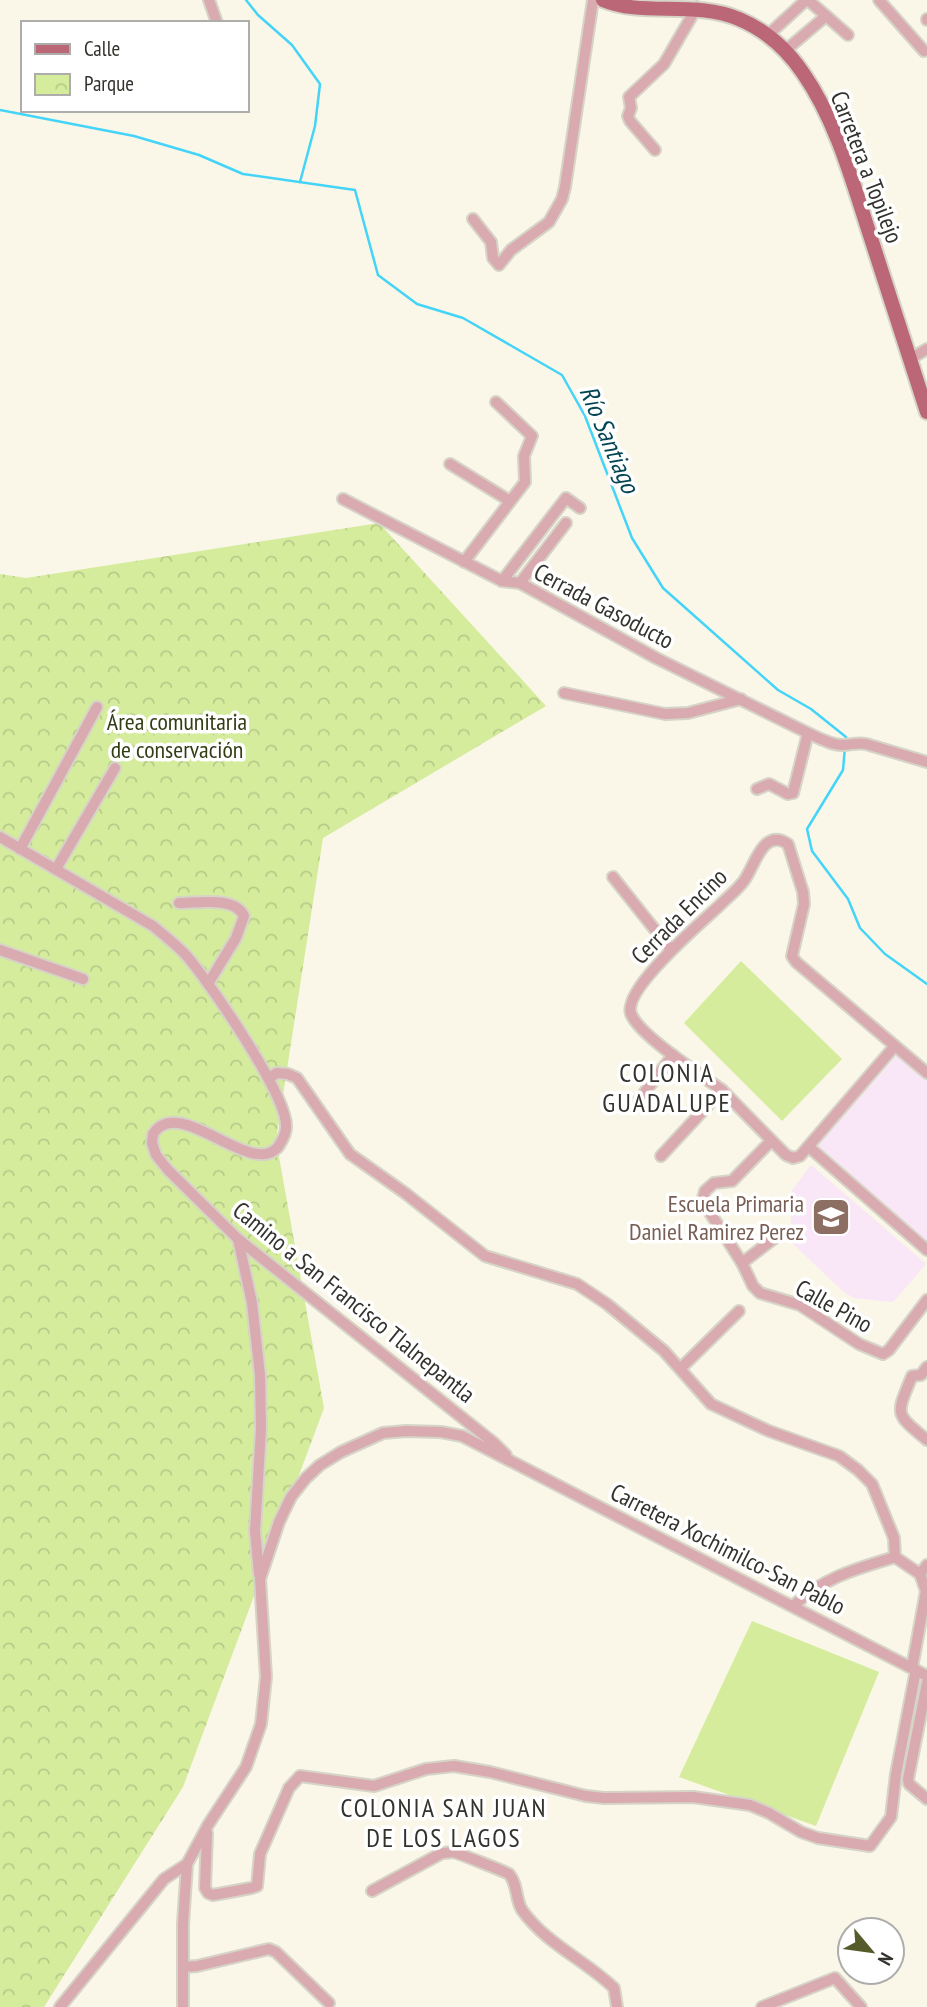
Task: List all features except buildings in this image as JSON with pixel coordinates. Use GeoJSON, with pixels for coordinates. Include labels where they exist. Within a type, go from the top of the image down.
{"type":"FeatureCollection","features":[{"type":"Feature","properties":{"kind":"main road","name":"Carretera a Topilejo"},"geometry":{"type":"LineString","coordinates":[[603,0],[697,7],[735,17],[768,35],[786,50],[811,86],[850,174],[927,412]]}},
{"type":"Feature","properties":{"kind":"street"},"geometry":{"type":"LineString","coordinates":[[209,0],[216,21]]}},
{"type":"Feature","properties":{"kind":"street"},"geometry":{"type":"LineString","coordinates":[[473,219],[491,242],[493,258],[499,265],[511,250],[549,222],[565,187],[593,0]]}},
{"type":"Feature","properties":{"kind":"street"},"geometry":{"type":"LineString","coordinates":[[879,0],[924,51]]}},
{"type":"Feature","properties":{"kind":"street"},"geometry":{"type":"LineString","coordinates":[[768,35],[804,1],[848,35]]}},
{"type":"Feature","properties":{"kind":"street"},"geometry":{"type":"LineString","coordinates":[[655,150],[630,121],[629,97],[664,64],[697,7]]}},
{"type":"Feature","properties":{"kind":"street"},"geometry":{"type":"LineString","coordinates":[[786,50],[826,16]]}},
{"type":"Feature","properties":{"kind":"street"},"geometry":{"type":"LineString","coordinates":[[910,359],[927,349]]}},
{"type":"Feature","properties":{"kind":"street"},"geometry":{"type":"LineString","coordinates":[[464,562],[525,482],[524,456],[532,436],[496,402]]}},
{"type":"Feature","properties":{"kind":"street"},"geometry":{"type":"LineString","coordinates":[[450,464],[510,501]]}},
{"type":"Feature","properties":{"kind":"street"},"geometry":{"type":"LineString","coordinates":[[502,581],[566,498],[580,508]]}},
{"type":"Feature","properties":{"kind":"street","name":"Cerrada Gasoducto"},"geometry":{"type":"LineString","coordinates":[[343,499],[502,581],[520,583],[656,658],[808,733],[834,744],[856,742],[927,762]]}},
{"type":"Feature","properties":{"kind":"street"},"geometry":{"type":"LineString","coordinates":[[520,583],[566,523]]}},
{"type":"Feature","properties":{"kind":"street"},"geometry":{"type":"LineString","coordinates":[[565,693],[665,714],[688,713],[741,699]]}},
{"type":"Feature","properties":{"kind":"street"},"geometry":{"type":"LineString","coordinates":[[19,849],[96,707]]}},
{"type":"Feature","properties":{"kind":"street"},"geometry":{"type":"LineString","coordinates":[[757,789],[769,784],[793,793],[808,733]]}},
{"type":"Feature","properties":{"kind":"street"},"geometry":{"type":"LineString","coordinates":[[56,869],[115,768]]}},
{"type":"Feature","properties":{"kind":"street","name":"Camino a San Francisco Tlalnepantla"},"geometry":{"type":"LineString","coordinates":[[0,837],[153,926],[180,949],[208,984],[269,1078],[285,1116],[286,1126],[280,1144],[273,1152],[253,1153],[187,1125],[173,1122],[157,1127],[153,1133],[152,1143],[156,1155],[168,1171],[238,1239],[494,1443],[510,1460]]}},
{"type":"Feature","properties":{"kind":"street","name":"Cerrada Encino"},"geometry":{"type":"LineString","coordinates":[[673,1055],[642,1029],[631,1014],[630,1003],[635,992],[671,950],[745,880],[764,844],[773,839],[780,839],[788,844],[803,892],[804,904],[792,956],[894,1046]]}},
{"type":"Feature","properties":{"kind":"street"},"geometry":{"type":"LineString","coordinates":[[613,877],[671,950]]}},
{"type":"Feature","properties":{"kind":"street"},"geometry":{"type":"LineString","coordinates":[[179,903],[230,903],[241,910],[244,916],[242,927],[208,984]]}},
{"type":"Feature","properties":{"kind":"street"},"geometry":{"type":"LineString","coordinates":[[0,950],[83,979]]}},
{"type":"Feature","properties":{"kind":"street"},"geometry":{"type":"LineString","coordinates":[[636,1104],[673,1055],[722,1090],[786,1156],[793,1158],[800,1156],[809,1147],[894,1046],[927,1073]]}},
{"type":"Feature","properties":{"kind":"street"},"geometry":{"type":"LineString","coordinates":[[269,1078],[277,1073],[298,1078],[350,1154],[405,1192],[485,1256],[577,1283],[607,1304],[681,1368],[711,1404],[769,1431],[839,1456],[858,1470],[872,1485],[894,1538],[895,1557]]}},
{"type":"Feature","properties":{"kind":"street"},"geometry":{"type":"LineString","coordinates":[[661,1156],[722,1090]]}},
{"type":"Feature","properties":{"kind":"street","name":"Calle Pino"},"geometry":{"type":"LineString","coordinates":[[771,1141],[732,1181],[714,1183],[705,1191],[703,1198],[743,1263],[752,1286],[760,1293],[800,1306],[859,1344],[883,1354],[889,1350],[927,1300]]}},
{"type":"Feature","properties":{"kind":"street"},"geometry":{"type":"LineString","coordinates":[[809,1147],[927,1250]]}},
{"type":"Feature","properties":{"kind":"street"},"geometry":{"type":"LineString","coordinates":[[743,1263],[780,1233]]}},
{"type":"Feature","properties":{"kind":"street"},"geometry":{"type":"LineString","coordinates":[[183,2007],[183,1924],[187,1864],[208,1825],[246,1767],[261,1724],[266,1676],[255,1531],[261,1429],[260,1375],[252,1303],[238,1239]]}},
{"type":"Feature","properties":{"kind":"street"},"geometry":{"type":"LineString","coordinates":[[681,1368],[739,1311]]}},
{"type":"Feature","properties":{"kind":"street"},"geometry":{"type":"LineString","coordinates":[[927,1367],[921,1375],[912,1376],[900,1412],[902,1419],[927,1440]]}},
{"type":"Feature","properties":{"kind":"street","name":"Carretera Xochimilco-San Pablo"},"geometry":{"type":"LineString","coordinates":[[260,1579],[291,1497],[320,1465],[361,1441],[383,1433],[441,1432],[462,1436],[927,1675]]}},
{"type":"Feature","properties":{"kind":"street"},"geometry":{"type":"LineString","coordinates":[[208,1825],[205,1888],[208,1894],[214,1895],[257,1886],[260,1854],[289,1788],[300,1776],[374,1786],[426,1769],[454,1766],[490,1772],[586,1796],[693,1797],[750,1805],[818,1838],[867,1846],[878,1837],[891,1817],[926,1592],[924,1569],[895,1557],[844,1572],[823,1583],[793,1606]]}},
{"type":"Feature","properties":{"kind":"street"},"geometry":{"type":"LineString","coordinates":[[927,1683],[923,1725],[908,1779],[909,1784],[927,1799]]}},
{"type":"Feature","properties":{"kind":"street"},"geometry":{"type":"LineString","coordinates":[[372,1892],[442,1853],[461,1854],[504,1871],[514,1881],[521,1908],[559,1947],[614,1988],[617,2007]]}},
{"type":"Feature","properties":{"kind":"street"},"geometry":{"type":"LineString","coordinates":[[60,2007],[164,1879],[187,1864]]}},
{"type":"Feature","properties":{"kind":"street"},"geometry":{"type":"LineString","coordinates":[[184,1967],[269,1949],[276,1952],[329,2003]]}},
{"type":"Feature","properties":{"kind":"street"},"geometry":{"type":"LineString","coordinates":[[762,2007],[830,1978],[835,1978],[862,2007]]}},
{"type":"Feature","properties":{"kind":"shaded area"},"geometry":{"type":"Polygon","coordinates":[[[899,1053],[927,1077],[927,1243],[818,1145],[899,1053]]]}},
{"type":"Feature","properties":{"kind":"shaded area","name":"Escuela Primaria Daniel Ramirez Perez"},"geometry":{"type":"Polygon","coordinates":[[[811,1165],[926,1264],[893,1302],[854,1298],[845,1293],[791,1242],[791,1192],[811,1165]]]}},
{"type":"Feature","properties":{"kind":"green space","name":"Área comunitaria de conservación"},"geometry":{"type":"Polygon","coordinates":[[[379,523],[546,706],[323,838],[276,1140],[324,1408],[183,1787],[44,2007],[0,2007],[0,574],[26,578],[379,523]]]}},
{"type":"Feature","properties":{"kind":"green space"},"geometry":{"type":"Polygon","coordinates":[[[741,961],[842,1059],[782,1121],[684,1023],[741,961]]]}},
{"type":"Feature","properties":{"kind":"green space"},"geometry":{"type":"Polygon","coordinates":[[[752,1621],[879,1672],[816,1826],[679,1777],[752,1621]]]}},
{"type":"Feature","properties":{"kind":"waterway"},"geometry":{"type":"LineString","coordinates":[[246,0],[258,15],[292,45],[320,84],[315,126],[300,182]]}},
{"type":"Feature","properties":{"kind":"waterway","name":"Río Santiago"},"geometry":{"type":"LineString","coordinates":[[0,110],[134,136],[199,155],[243,174],[355,190],[378,275],[417,304],[463,318],[562,375],[585,416],[632,538],[663,588],[778,690],[811,709],[846,737],[846,741]]}},
{"type":"Feature","properties":{"kind":"waterway","name":"Río Santiago"},"geometry":{"type":"LineString","coordinates":[[845,747],[843,770],[807,829],[812,851],[848,899],[860,928],[885,954],[927,984]]}},
{"type":"Feature","properties":{"kind":"place","name":"Escuela Primaria Daniel Ramirez Perez"},"geometry":{"type":"Point","coordinates":[831,1217]}},
{"type":"Feature","properties":{"kind":"district","name":"COLONIA GUADALUPE"},"geometry":{"type":"Point","coordinates":[667,1087]}},
{"type":"Feature","properties":{"kind":"district","name":"COLONIA SAN JUAN DE LOS LAGOS"},"geometry":{"type":"Point","coordinates":[444,1822]}}]}
